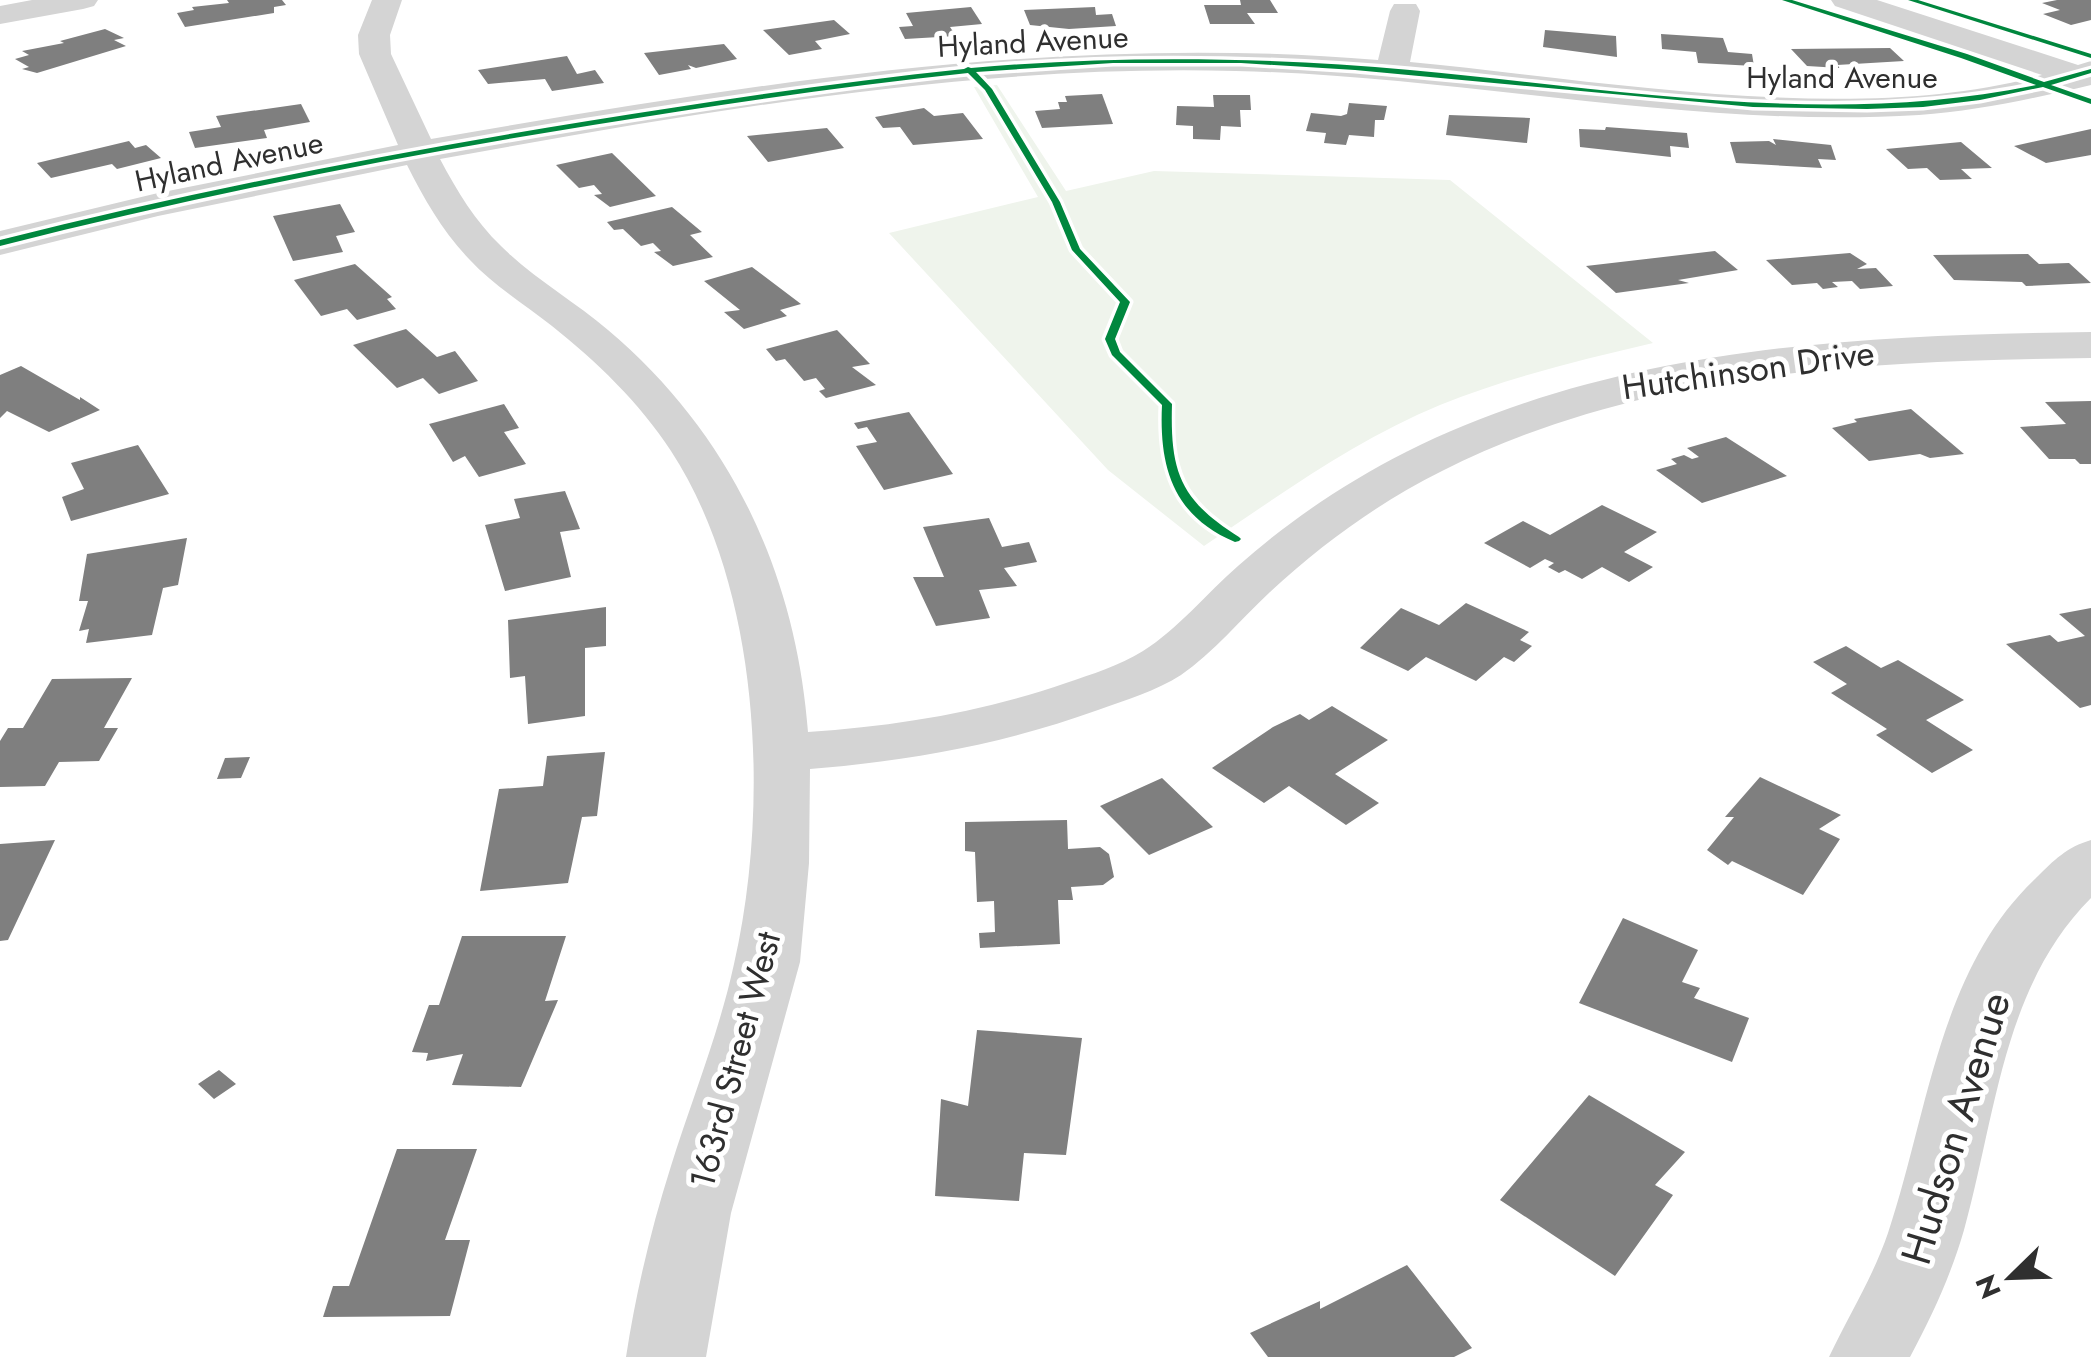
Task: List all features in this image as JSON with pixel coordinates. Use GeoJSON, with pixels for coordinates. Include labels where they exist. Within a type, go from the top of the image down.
{"type":"FeatureCollection","features":[{"type":"Feature","properties":{"kind":"street"},"geometry":{"type":"LineString","coordinates":[[0,15],[83,0]]}},
{"type":"Feature","properties":{"kind":"street","name":"163rd Street West"},"geometry":{"type":"LineString","coordinates":[[387,0],[374,35],[375,54],[448,205],[482,250],[604,349],[650,396],[697,454],[729,514],[758,586],[777,678],[782,753],[778,868],[765,972],[686,1244],[671,1306],[666,1357]]}},
{"type":"Feature","properties":{"kind":"street"},"geometry":{"type":"LineString","coordinates":[[1846,0],[2087,75]]}},
{"type":"Feature","properties":{"kind":"street"},"geometry":{"type":"LineString","coordinates":[[1391,72],[1405,11]]}},
{"type":"Feature","properties":{"kind":"street","name":"Hyland Avenue"},"geometry":{"type":"LineString","coordinates":[[0,243],[212,190],[420,150],[894,76],[1030,63],[1203,60],[1824,108],[1928,105],[1991,98],[2087,75]]}},
{"type":"Feature","properties":{"kind":"street","name":"Hutchinson Drive"},"geometry":{"type":"LineString","coordinates":[[782,753],[900,744],[956,734],[1059,705],[1115,684],[1162,663],[1297,541],[1394,478],[1490,432],[1578,399],[1663,376],[1789,357],[1916,347],[2091,344]]}},
{"type":"Feature","properties":{"kind":"street","name":"Hudson Avenue"},"geometry":{"type":"LineString","coordinates":[[1869,1357],[1888,1329],[1915,1269],[1988,1002],[2026,930],[2049,900],[2091,861]]}},
{"type":"Feature","properties":{"kind":"shaded area"},"geometry":{"type":"Polygon","coordinates":[[[997,85],[1066,191],[1154,171],[1450,180],[1653,343],[1519,378],[1409,419],[1319,470],[1204,546],[1108,470],[889,233],[1038,197],[974,87],[997,85]]]}},
{"type":"Feature","properties":{"kind":"building"},"geometry":{"type":"Polygon","coordinates":[[[227,0],[282,0],[286,5],[274,7],[274,13],[185,27],[177,13],[194,10],[192,7],[229,3],[227,0]]]}},
{"type":"Feature","properties":{"kind":"building"},"geometry":{"type":"Polygon","coordinates":[[[1240,0],[1270,0],[1278,13],[1247,13],[1255,24],[1210,24],[1204,5],[1241,5],[1240,0]]]}},
{"type":"Feature","properties":{"kind":"building"},"geometry":{"type":"Polygon","coordinates":[[[2091,0],[2091,20],[2071,25],[2043,14],[2060,10],[2042,3],[2091,0]]]}},
{"type":"Feature","properties":{"kind":"building"},"geometry":{"type":"Polygon","coordinates":[[[971,7],[982,24],[950,27],[956,36],[905,39],[899,27],[913,26],[906,13],[971,7]]]}},
{"type":"Feature","properties":{"kind":"building"},"geometry":{"type":"Polygon","coordinates":[[[1095,7],[1096,15],[1112,14],[1116,26],[1069,29],[1030,25],[1024,10],[1095,7]]]}},
{"type":"Feature","properties":{"kind":"building"},"geometry":{"type":"Polygon","coordinates":[[[834,20],[850,34],[815,41],[822,49],[789,55],[763,30],[834,20]]]}},
{"type":"Feature","properties":{"kind":"building"},"geometry":{"type":"Polygon","coordinates":[[[105,29],[124,38],[114,40],[126,46],[37,73],[22,69],[29,67],[15,59],[29,55],[22,51],[64,43],[60,41],[105,29]]]}},
{"type":"Feature","properties":{"kind":"building"},"geometry":{"type":"Polygon","coordinates":[[[1545,30],[1616,36],[1617,57],[1543,47],[1545,30]]]}},
{"type":"Feature","properties":{"kind":"building"},"geometry":{"type":"Polygon","coordinates":[[[1661,34],[1723,38],[1728,52],[1752,54],[1754,66],[1698,63],[1696,52],[1662,49],[1661,34]]]}},
{"type":"Feature","properties":{"kind":"building"},"geometry":{"type":"Polygon","coordinates":[[[724,44],[737,59],[696,68],[688,65],[691,69],[659,75],[644,53],[724,44]]]}},
{"type":"Feature","properties":{"kind":"building"},"geometry":{"type":"Polygon","coordinates":[[[1890,48],[1904,61],[1837,65],[1840,68],[1807,66],[1791,49],[1890,48]]]}},
{"type":"Feature","properties":{"kind":"building"},"geometry":{"type":"Polygon","coordinates":[[[567,56],[577,74],[595,70],[604,83],[552,91],[545,79],[488,84],[478,70],[567,56]]]}},
{"type":"Feature","properties":{"kind":"building"},"geometry":{"type":"Polygon","coordinates":[[[1102,94],[1113,124],[1042,128],[1035,111],[1060,109],[1058,102],[1067,102],[1065,96],[1102,94]]]}},
{"type":"Feature","properties":{"kind":"building"},"geometry":{"type":"Polygon","coordinates":[[[1213,95],[1250,95],[1251,110],[1240,110],[1241,127],[1221,126],[1220,140],[1193,139],[1193,126],[1176,125],[1177,106],[1214,107],[1213,95]]]}},
{"type":"Feature","properties":{"kind":"building"},"geometry":{"type":"Polygon","coordinates":[[[1349,103],[1387,106],[1384,120],[1375,120],[1374,137],[1349,135],[1346,145],[1324,143],[1326,133],[1306,131],[1311,113],[1341,116],[1347,114],[1349,103]]]}},
{"type":"Feature","properties":{"kind":"building"},"geometry":{"type":"Polygon","coordinates":[[[301,104],[310,122],[264,130],[267,138],[195,148],[189,132],[221,127],[216,116],[301,104]]]}},
{"type":"Feature","properties":{"kind":"building"},"geometry":{"type":"Polygon","coordinates":[[[924,108],[934,116],[963,113],[983,139],[913,145],[900,127],[883,128],[875,117],[924,108]]]}},
{"type":"Feature","properties":{"kind":"building"},"geometry":{"type":"Polygon","coordinates":[[[1449,115],[1530,118],[1527,143],[1446,135],[1449,115]]]}},
{"type":"Feature","properties":{"kind":"building"},"geometry":{"type":"Polygon","coordinates":[[[827,128],[844,148],[768,162],[747,136],[827,128]]]}},
{"type":"Feature","properties":{"kind":"building"},"geometry":{"type":"Polygon","coordinates":[[[1579,129],[1687,133],[1689,148],[1670,146],[1671,157],[1580,147],[1579,129]]]}},
{"type":"Feature","properties":{"kind":"building"},"geometry":{"type":"Polygon","coordinates":[[[2091,129],[2091,155],[2046,163],[2014,146],[2091,129]]]}},
{"type":"Feature","properties":{"kind":"building"},"geometry":{"type":"Polygon","coordinates":[[[1773,139],[1831,145],[1836,160],[1818,159],[1822,168],[1736,163],[1730,142],[1769,141],[1776,145],[1773,139]]]}},
{"type":"Feature","properties":{"kind":"building"},"geometry":{"type":"Polygon","coordinates":[[[129,141],[135,148],[146,145],[161,158],[51,178],[37,163],[129,141]]]}},
{"type":"Feature","properties":{"kind":"building"},"geometry":{"type":"Polygon","coordinates":[[[1961,142],[1992,168],[1961,169],[1972,179],[1940,180],[1927,168],[1908,169],[1886,149],[1961,142]]]}},
{"type":"Feature","properties":{"kind":"building"},"geometry":{"type":"Polygon","coordinates":[[[612,153],[656,196],[610,207],[594,195],[602,194],[594,185],[579,188],[556,165],[612,153]]]}},
{"type":"Feature","properties":{"kind":"building"},"geometry":{"type":"Polygon","coordinates":[[[340,204],[355,232],[336,236],[343,252],[293,261],[273,216],[340,204]]]}},
{"type":"Feature","properties":{"kind":"building"},"geometry":{"type":"Polygon","coordinates":[[[672,207],[702,232],[690,235],[713,257],[673,266],[654,252],[661,251],[653,243],[641,246],[623,229],[614,230],[607,222],[672,207]]]}},
{"type":"Feature","properties":{"kind":"building"},"geometry":{"type":"Polygon","coordinates":[[[1715,251],[1738,270],[1678,280],[1689,283],[1616,293],[1586,266],[1715,251]]]}},
{"type":"Feature","properties":{"kind":"building"},"geometry":{"type":"Polygon","coordinates":[[[1850,253],[1867,264],[1857,269],[1876,268],[1893,286],[1860,289],[1852,281],[1832,282],[1838,287],[1823,289],[1817,283],[1792,285],[1766,260],[1850,253]]]}},
{"type":"Feature","properties":{"kind":"building"},"geometry":{"type":"Polygon","coordinates":[[[2028,254],[2039,264],[2069,263],[2091,283],[2026,286],[2022,282],[1954,280],[1933,255],[2028,254]]]}},
{"type":"Feature","properties":{"kind":"building"},"geometry":{"type":"Polygon","coordinates":[[[355,264],[392,297],[387,299],[396,309],[357,320],[347,309],[321,316],[294,280],[355,264]]]}},
{"type":"Feature","properties":{"kind":"building"},"geometry":{"type":"Polygon","coordinates":[[[752,267],[801,304],[780,310],[787,316],[744,329],[724,312],[740,310],[704,281],[752,267]]]}},
{"type":"Feature","properties":{"kind":"building"},"geometry":{"type":"Polygon","coordinates":[[[406,329],[437,357],[455,351],[478,381],[439,394],[423,378],[397,388],[353,345],[406,329]]]}},
{"type":"Feature","properties":{"kind":"building"},"geometry":{"type":"Polygon","coordinates":[[[837,330],[870,364],[852,367],[876,385],[826,398],[819,391],[825,389],[816,378],[804,381],[785,359],[776,361],[766,349],[837,330]]]}},
{"type":"Feature","properties":{"kind":"building"},"geometry":{"type":"Polygon","coordinates":[[[21,366],[100,410],[49,432],[7,411],[0,418],[0,375],[21,366]]]}},
{"type":"Feature","properties":{"kind":"building"},"geometry":{"type":"Polygon","coordinates":[[[2091,401],[2091,464],[2080,464],[2075,459],[2049,459],[2020,427],[2066,424],[2045,402],[2091,401]]]}},
{"type":"Feature","properties":{"kind":"building"},"geometry":{"type":"Polygon","coordinates":[[[504,404],[519,428],[504,432],[526,464],[479,477],[465,456],[453,462],[429,424],[504,404]]]}},
{"type":"Feature","properties":{"kind":"building"},"geometry":{"type":"Polygon","coordinates":[[[1911,409],[1964,454],[1930,458],[1920,454],[1869,461],[1832,428],[1857,422],[1854,419],[1911,409]]]}},
{"type":"Feature","properties":{"kind":"building"},"geometry":{"type":"Polygon","coordinates":[[[909,412],[953,474],[884,490],[856,446],[877,442],[867,427],[858,429],[854,423],[909,412]]]}},
{"type":"Feature","properties":{"kind":"building"},"geometry":{"type":"Polygon","coordinates":[[[1726,437],[1787,476],[1702,503],[1656,470],[1677,464],[1671,459],[1684,455],[1699,457],[1687,448],[1726,437]]]}},
{"type":"Feature","properties":{"kind":"building"},"geometry":{"type":"Polygon","coordinates":[[[138,445],[169,494],[71,521],[62,497],[84,489],[71,463],[138,445]]]}},
{"type":"Feature","properties":{"kind":"building"},"geometry":{"type":"Polygon","coordinates":[[[565,491],[580,529],[560,532],[571,577],[505,591],[485,525],[520,518],[514,499],[565,491]]]}},
{"type":"Feature","properties":{"kind":"building"},"geometry":{"type":"Polygon","coordinates":[[[1602,505],[1657,532],[1624,552],[1653,567],[1629,582],[1602,567],[1582,579],[1565,570],[1559,573],[1548,567],[1554,563],[1545,559],[1530,568],[1484,543],[1523,521],[1550,535],[1602,505]]]}},
{"type":"Feature","properties":{"kind":"building"},"geometry":{"type":"Polygon","coordinates":[[[989,518],[1002,547],[1029,542],[1037,562],[1004,568],[1017,586],[979,590],[990,618],[936,626],[913,577],[944,577],[923,527],[989,518]]]}},
{"type":"Feature","properties":{"kind":"building"},"geometry":{"type":"Polygon","coordinates":[[[187,538],[178,585],[163,588],[152,635],[86,643],[89,629],[79,631],[88,601],[79,601],[87,554],[187,538]]]}},
{"type":"Feature","properties":{"kind":"building"},"geometry":{"type":"Polygon","coordinates":[[[1466,603],[1529,632],[1520,640],[1532,646],[1514,662],[1504,657],[1476,681],[1426,657],[1408,671],[1360,648],[1401,608],[1439,625],[1466,603]]]}},
{"type":"Feature","properties":{"kind":"building"},"geometry":{"type":"Polygon","coordinates":[[[606,607],[606,646],[585,648],[585,716],[528,724],[525,676],[510,678],[508,620],[606,607]]]}},
{"type":"Feature","properties":{"kind":"building"},"geometry":{"type":"Polygon","coordinates":[[[2091,608],[2091,705],[2080,708],[2006,644],[2050,635],[2058,642],[2085,636],[2059,614],[2091,608]]]}},
{"type":"Feature","properties":{"kind":"building"},"geometry":{"type":"Polygon","coordinates":[[[1846,646],[1881,668],[1898,660],[1964,700],[1926,720],[1973,750],[1932,773],[1876,735],[1887,729],[1831,693],[1847,684],[1813,662],[1846,646]]]}},
{"type":"Feature","properties":{"kind":"building"},"geometry":{"type":"Polygon","coordinates":[[[132,678],[104,728],[118,728],[99,761],[59,762],[45,786],[0,787],[0,741],[8,728],[23,728],[52,679],[132,678]]]}},
{"type":"Feature","properties":{"kind":"building"},"geometry":{"type":"Polygon","coordinates":[[[1332,706],[1388,740],[1335,774],[1379,803],[1346,825],[1289,786],[1264,803],[1212,768],[1273,727],[1300,714],[1309,720],[1332,706]]]}},
{"type":"Feature","properties":{"kind":"building"},"geometry":{"type":"Polygon","coordinates":[[[605,752],[597,816],[582,817],[568,883],[480,891],[499,789],[543,786],[547,756],[605,752]]]}},
{"type":"Feature","properties":{"kind":"building"},"geometry":{"type":"Polygon","coordinates":[[[250,757],[241,778],[217,779],[225,758],[250,757]]]}},
{"type":"Feature","properties":{"kind":"building"},"geometry":{"type":"Polygon","coordinates":[[[1760,777],[1841,815],[1819,829],[1840,839],[1803,895],[1732,861],[1728,865],[1707,850],[1734,817],[1725,817],[1760,777]]]}},
{"type":"Feature","properties":{"kind":"building"},"geometry":{"type":"Polygon","coordinates":[[[1162,778],[1213,827],[1149,855],[1100,806],[1162,778]]]}},
{"type":"Feature","properties":{"kind":"building"},"geometry":{"type":"Polygon","coordinates":[[[1067,820],[1068,849],[1100,847],[1109,854],[1114,877],[1103,885],[1071,887],[1073,900],[1058,900],[1060,944],[980,948],[979,933],[995,932],[994,901],[977,902],[975,852],[965,851],[965,822],[1067,820]]]}},
{"type":"Feature","properties":{"kind":"building"},"geometry":{"type":"Polygon","coordinates":[[[55,840],[8,940],[0,941],[0,844],[55,840]]]}},
{"type":"Feature","properties":{"kind":"building"},"geometry":{"type":"Polygon","coordinates":[[[1623,918],[1698,950],[1682,982],[1700,988],[1694,998],[1749,1018],[1732,1062],[1579,1003],[1623,918]]]}},
{"type":"Feature","properties":{"kind":"building"},"geometry":{"type":"Polygon","coordinates":[[[462,936],[566,936],[545,1001],[558,1000],[521,1087],[452,1085],[463,1054],[426,1061],[428,1053],[412,1052],[429,1005],[439,1005],[462,936]]]}},
{"type":"Feature","properties":{"kind":"building"},"geometry":{"type":"Polygon","coordinates":[[[977,1030],[1082,1038],[1066,1155],[1024,1153],[1019,1201],[935,1196],[941,1099],[968,1106],[977,1030]]]}},
{"type":"Feature","properties":{"kind":"building"},"geometry":{"type":"Polygon","coordinates":[[[219,1070],[236,1084],[214,1099],[198,1084],[219,1070]]]}},
{"type":"Feature","properties":{"kind":"building"},"geometry":{"type":"Polygon","coordinates":[[[1589,1095],[1685,1152],[1655,1185],[1673,1195],[1615,1276],[1500,1200],[1589,1095]]]}},
{"type":"Feature","properties":{"kind":"building"},"geometry":{"type":"Polygon","coordinates":[[[397,1149],[477,1149],[445,1240],[470,1240],[450,1316],[323,1317],[333,1286],[349,1286],[397,1149]]]}},
{"type":"Feature","properties":{"kind":"building"},"geometry":{"type":"Polygon","coordinates":[[[1407,1265],[1472,1348],[1454,1357],[1268,1357],[1250,1333],[1320,1301],[1320,1309],[1407,1265]]]}},
{"type":"Feature","properties":{"kind":"cycle path"},"geometry":{"type":"LineString","coordinates":[[1785,0],[1964,56],[2091,102]]}},
{"type":"Feature","properties":{"kind":"cycle path"},"geometry":{"type":"LineString","coordinates":[[1911,0],[2091,56]]}},
{"type":"Feature","properties":{"kind":"cycle path"},"geometry":{"type":"LineString","coordinates":[[0,243],[158,204],[395,156],[773,95],[976,70],[1113,61],[1241,61],[1810,107],[1867,107],[1980,98],[2091,71]]}},
{"type":"Feature","properties":{"kind":"cycle path"},"geometry":{"type":"LineString","coordinates":[[968,69],[988,89],[1056,202],[1076,250],[1125,302],[1110,339],[1115,353],[1167,404],[1167,448],[1177,484],[1199,513],[1235,539]]}}]}
